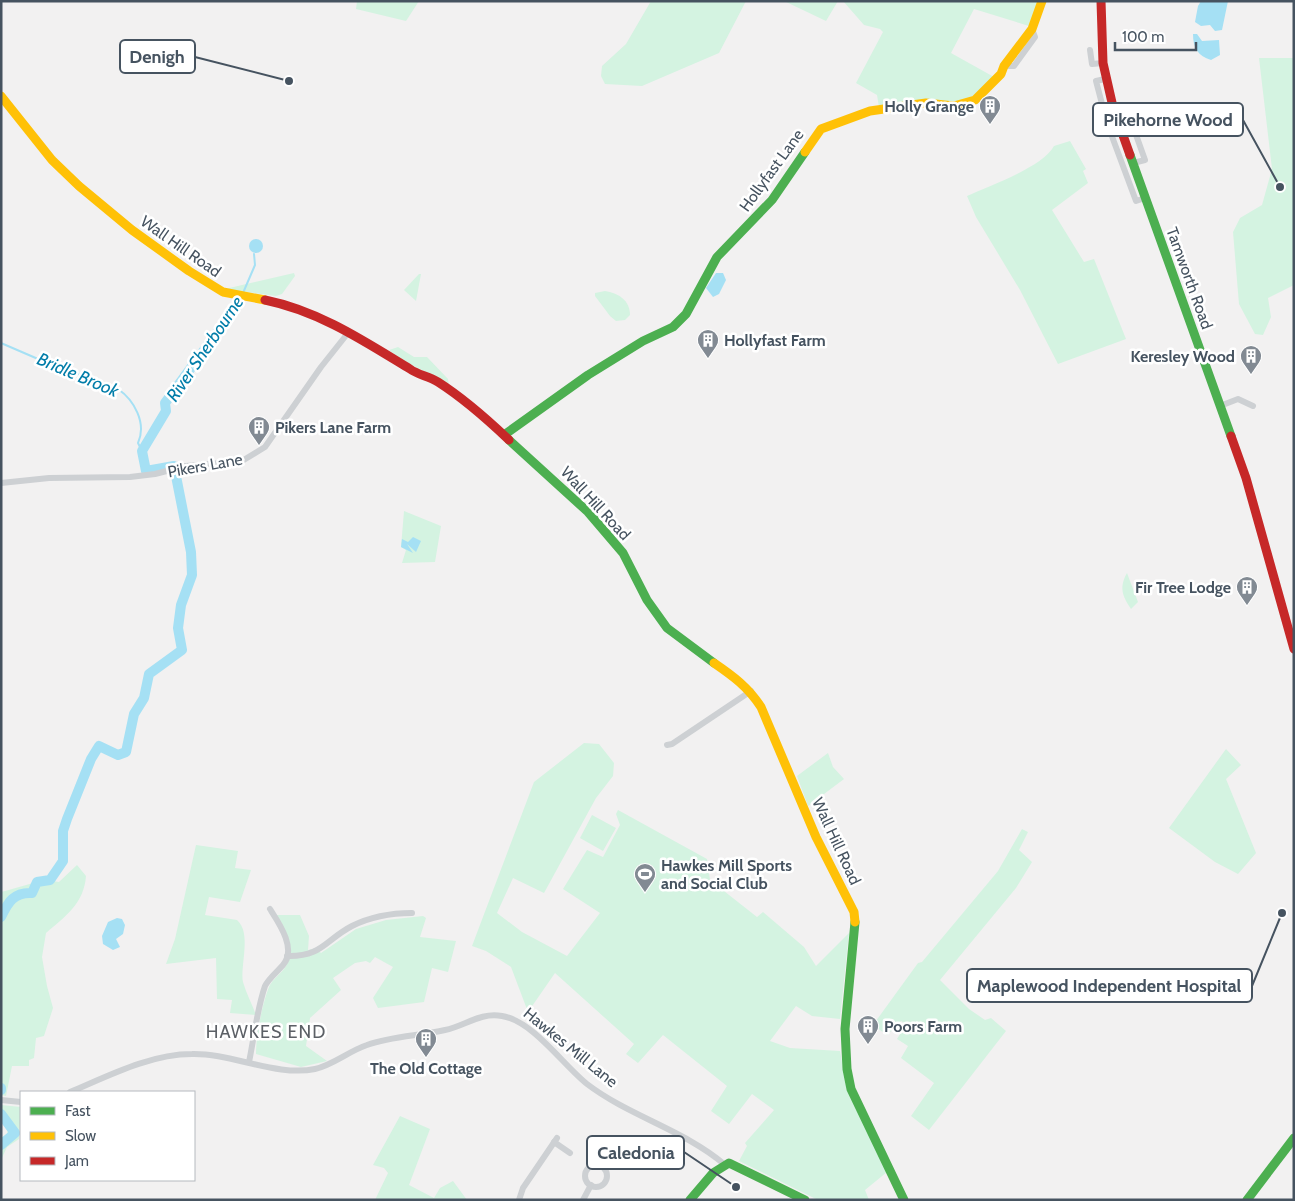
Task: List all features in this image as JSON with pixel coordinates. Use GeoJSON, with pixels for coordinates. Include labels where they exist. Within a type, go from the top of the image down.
{"type":"FeatureCollection","features":[{"type":"Feature","properties":{"kind":"street","name":"Hollyfast Lane"},"geometry":{"type":"LineString","coordinates":[[504,436],[588,375],[643,341],[673,327],[686,314],[717,257],[772,200],[821,128],[870,111],[894,106],[926,103],[954,106],[975,100],[998,80],[1004,66],[1032,29],[1042,1]]}},
{"type":"Feature","properties":{"kind":"street","name":"Tamworth Road"},"geometry":{"type":"LineString","coordinates":[[1101,1],[1100,24],[1105,79],[1145,198],[1246,478],[1294,649]]}},
{"type":"Feature","properties":{"kind":"street"},"geometry":{"type":"LineString","coordinates":[[1090,50],[1092,67],[1103,63]]}},
{"type":"Feature","properties":{"kind":"street"},"geometry":{"type":"LineString","coordinates":[[1105,79],[1096,81],[1107,123],[1136,201],[1145,198]]}},
{"type":"Feature","properties":{"kind":"street","name":"Wall Hill Road"},"geometry":{"type":"LineString","coordinates":[[1,96],[52,160],[103,208],[211,286],[242,296],[285,304],[317,316],[407,368],[437,381],[488,420],[553,478],[607,533],[623,553],[647,600],[667,628],[691,648],[738,679],[751,691],[770,724],[816,837],[854,912],[855,927],[844,1021],[848,1079],[851,1090],[904,1200]]}},
{"type":"Feature","properties":{"kind":"street","name":"Pikers Lane"},"geometry":{"type":"LineString","coordinates":[[1,483],[49,478],[130,477],[155,474],[186,466],[235,464],[242,461],[265,447],[321,367],[348,333]]}},
{"type":"Feature","properties":{"kind":"street"},"geometry":{"type":"LineString","coordinates":[[1220,406],[1238,399],[1253,406]]}},
{"type":"Feature","properties":{"kind":"street"},"geometry":{"type":"LineString","coordinates":[[667,745],[679,740],[751,691]]}},
{"type":"Feature","properties":{"kind":"street"},"geometry":{"type":"LineString","coordinates":[[249,1062],[265,986],[284,964],[287,956],[287,945],[279,923],[270,909]]}},
{"type":"Feature","properties":{"kind":"street"},"geometry":{"type":"LineString","coordinates":[[287,956],[308,955],[326,946],[351,927],[371,918],[388,914],[412,913]]}},
{"type":"Feature","properties":{"kind":"street","name":"Hawkes Mill Lane"},"geometry":{"type":"LineString","coordinates":[[73,1091],[141,1064],[175,1055],[193,1054],[285,1069],[316,1069],[368,1045],[448,1030],[482,1016],[502,1016],[519,1022],[588,1085],[629,1110],[710,1152],[724,1164],[736,1165],[805,1200]]}},
{"type":"Feature","properties":{"kind":"street"},"geometry":{"type":"LineString","coordinates":[[3,1101],[20,1102]]}},
{"type":"Feature","properties":{"kind":"street"},"geometry":{"type":"LineString","coordinates":[[1247,1200],[1294,1138]]}},
{"type":"Feature","properties":{"kind":"street"},"geometry":{"type":"LineString","coordinates":[[519,1200],[524,1188],[556,1140],[570,1153]]}},
{"type":"Feature","properties":{"kind":"street"},"geometry":{"type":"LineString","coordinates":[[690,1200],[699,1187],[724,1164]]}},
{"type":"Feature","properties":{"kind":"street"},"geometry":{"type":"LineString","coordinates":[[583,1200],[591,1185]]}},
{"type":"Feature","properties":{"kind":"green space"},"geometry":{"type":"Polygon","coordinates":[[[357,1],[419,1],[406,21],[356,9],[357,1]]]}},
{"type":"Feature","properties":{"kind":"green space"},"geometry":{"type":"Polygon","coordinates":[[[651,1],[746,1],[719,53],[642,86],[605,84],[601,76],[602,66],[626,44],[651,1]]]}},
{"type":"Feature","properties":{"kind":"green space"},"geometry":{"type":"Polygon","coordinates":[[[784,1],[838,1],[826,21],[784,1]]]}},
{"type":"Feature","properties":{"kind":"green space"},"geometry":{"type":"Polygon","coordinates":[[[843,1],[1038,1],[1029,26],[974,9],[951,53],[994,77],[978,94],[958,102],[879,107],[877,95],[856,83],[883,32],[880,29],[864,25],[843,1]]]}},
{"type":"Feature","properties":{"kind":"green space"},"geometry":{"type":"Polygon","coordinates":[[[1259,58],[1294,58],[1294,285],[1268,298],[1271,317],[1263,335],[1255,334],[1239,304],[1233,232],[1240,218],[1262,205],[1272,169],[1259,58]]]}},
{"type":"Feature","properties":{"kind":"green space"},"geometry":{"type":"Polygon","coordinates":[[[1070,141],[1086,169],[1083,171],[1088,183],[1052,210],[1084,262],[1094,259],[1126,339],[1058,364],[1020,290],[976,217],[967,196],[1027,168],[1048,154],[1054,146],[1070,141]]]}},
{"type":"Feature","properties":{"kind":"green space"},"geometry":{"type":"Polygon","coordinates":[[[294,273],[295,276],[282,294],[276,296],[225,289],[294,273]]]}},
{"type":"Feature","properties":{"kind":"green space"},"geometry":{"type":"Polygon","coordinates":[[[421,274],[416,301],[404,290],[421,274]]]}},
{"type":"Feature","properties":{"kind":"green space"},"geometry":{"type":"Polygon","coordinates":[[[605,291],[614,293],[626,301],[630,315],[625,320],[616,321],[595,296],[595,293],[605,291]]]}},
{"type":"Feature","properties":{"kind":"green space"},"geometry":{"type":"Polygon","coordinates":[[[398,347],[414,357],[427,357],[448,379],[449,386],[396,356],[389,350],[398,347]]]}},
{"type":"Feature","properties":{"kind":"green space"},"geometry":{"type":"Polygon","coordinates":[[[404,511],[441,526],[435,562],[402,563],[406,550],[401,547],[404,511]]]}},
{"type":"Feature","properties":{"kind":"green space"},"geometry":{"type":"Polygon","coordinates":[[[1127,573],[1138,602],[1131,609],[1125,600],[1122,587],[1127,573]]]}},
{"type":"Feature","properties":{"kind":"green space"},"geometry":{"type":"Polygon","coordinates":[[[584,743],[599,744],[614,763],[613,776],[596,798],[544,893],[513,878],[497,913],[522,932],[567,956],[600,913],[563,889],[587,850],[603,857],[620,825],[616,814],[618,810],[707,859],[710,880],[757,917],[763,912],[804,947],[816,966],[849,933],[840,1019],[812,1016],[796,1006],[770,1041],[790,1048],[840,1051],[847,1090],[887,1172],[865,1190],[869,1200],[818,1200],[739,1161],[747,1146],[745,1143],[774,1110],[752,1094],[729,1124],[711,1111],[727,1086],[663,1035],[638,1063],[626,1054],[634,1044],[555,973],[528,1012],[511,967],[486,951],[472,946],[534,782],[584,743]]]}},
{"type":"Feature","properties":{"kind":"green space"},"geometry":{"type":"Polygon","coordinates":[[[1226,749],[1241,765],[1226,779],[1256,853],[1238,874],[1215,862],[1169,828],[1226,749]]]}},
{"type":"Feature","properties":{"kind":"green space"},"geometry":{"type":"Polygon","coordinates":[[[828,753],[833,767],[844,779],[808,806],[797,776],[828,753]]]}},
{"type":"Feature","properties":{"kind":"green space"},"geometry":{"type":"Polygon","coordinates":[[[592,815],[616,828],[603,851],[580,838],[592,815]]]}},
{"type":"Feature","properties":{"kind":"green space"},"geometry":{"type":"Polygon","coordinates":[[[1022,829],[1028,832],[1019,850],[1032,862],[1016,888],[940,980],[969,1009],[985,1020],[991,1018],[1006,1031],[929,1130],[911,1116],[934,1083],[901,1058],[908,1046],[897,1039],[906,1024],[901,1021],[887,1035],[873,1025],[918,963],[922,962],[998,871],[1022,829]]]}},
{"type":"Feature","properties":{"kind":"green space"},"geometry":{"type":"Polygon","coordinates":[[[196,845],[238,851],[235,868],[251,870],[240,902],[209,897],[205,915],[237,920],[241,926],[245,941],[243,982],[256,1015],[230,1013],[232,1000],[217,999],[216,958],[166,964],[175,939],[196,845]]]}},
{"type":"Feature","properties":{"kind":"green space"},"geometry":{"type":"Polygon","coordinates":[[[77,865],[86,876],[82,894],[73,908],[46,933],[42,957],[53,1008],[44,1036],[36,1038],[34,1058],[29,1060],[29,1066],[12,1066],[6,1096],[1,1095],[1,892],[37,882],[59,882],[77,865]]]}},
{"type":"Feature","properties":{"kind":"green space"},"geometry":{"type":"Polygon","coordinates":[[[277,915],[300,915],[309,936],[308,950],[316,948],[321,953],[356,929],[386,920],[423,916],[426,918],[420,937],[456,941],[448,972],[432,968],[424,1002],[378,1008],[373,998],[393,967],[375,957],[370,963],[366,961],[355,963],[333,978],[341,990],[310,1018],[306,1046],[327,1061],[301,1067],[256,1054],[260,1020],[266,994],[271,983],[288,963],[289,958],[277,915]]]}},
{"type":"Feature","properties":{"kind":"green space"},"geometry":{"type":"Polygon","coordinates":[[[1,1105],[20,1107],[19,1139],[7,1147],[1,1160],[1,1138],[7,1134],[8,1128],[1,1118],[1,1105]]]}},
{"type":"Feature","properties":{"kind":"green space"},"geometry":{"type":"Polygon","coordinates":[[[400,1116],[430,1129],[409,1185],[434,1198],[440,1188],[453,1181],[467,1200],[375,1200],[388,1173],[384,1168],[373,1165],[400,1116]]]}},
{"type":"Feature","properties":{"kind":"water"},"geometry":{"type":"Polygon","coordinates":[[[1201,1],[1228,1],[1222,30],[1215,31],[1210,25],[1201,26],[1195,22],[1198,6],[1201,1]]]}},
{"type":"Feature","properties":{"kind":"water"},"geometry":{"type":"Polygon","coordinates":[[[1193,34],[1197,34],[1202,41],[1219,40],[1220,55],[1211,60],[1200,54],[1195,47],[1193,34]]]}},
{"type":"Feature","properties":{"kind":"water"},"geometry":{"type":"Polygon","coordinates":[[[253,239],[259,239],[263,246],[259,253],[253,253],[249,249],[249,243],[253,239]]]}},
{"type":"Feature","properties":{"kind":"water"},"geometry":{"type":"Polygon","coordinates":[[[716,273],[723,273],[726,280],[719,294],[713,297],[706,288],[716,273]]]}},
{"type":"Feature","properties":{"kind":"water"},"geometry":{"type":"Polygon","coordinates":[[[413,537],[421,541],[416,552],[407,544],[413,553],[401,547],[402,539],[408,542],[413,537]]]}},
{"type":"Feature","properties":{"kind":"water"},"geometry":{"type":"Polygon","coordinates":[[[117,918],[122,919],[125,925],[123,934],[116,939],[120,947],[113,950],[103,944],[102,936],[108,922],[117,918]]]}},
{"type":"Feature","properties":{"kind":"water"},"geometry":{"type":"Polygon","coordinates":[[[1142,977],[1151,981],[1155,990],[1151,999],[1142,1003],[1133,999],[1129,990],[1133,981],[1142,977]]]}},
{"type":"Feature","properties":{"kind":"waterway","name":"River Sherbourne"},"geometry":{"type":"LineString","coordinates":[[243,293],[255,265],[254,254]]}},
{"type":"Feature","properties":{"kind":"waterway","name":"River Sherbourne"},"geometry":{"type":"LineString","coordinates":[[239,303],[241,298]]}},
{"type":"Feature","properties":{"kind":"waterway","name":"River Sherbourne"},"geometry":{"type":"LineString","coordinates":[[174,466],[146,471],[142,451],[166,411],[165,403],[239,303]]}},
{"type":"Feature","properties":{"kind":"waterway","name":"Bridle Brook"},"geometry":{"type":"LineString","coordinates":[[1,343],[45,362],[118,389],[134,406],[140,420],[141,428],[138,443],[142,451]]}},
{"type":"Feature","properties":{"kind":"waterway","name":"River Sherbourne"},"geometry":{"type":"LineString","coordinates":[[1,917],[12,899],[21,894],[32,893],[37,882],[50,880],[63,861],[63,831],[91,759],[99,746],[118,755],[126,752],[134,714],[144,698],[149,674],[182,650],[178,628],[181,605],[192,575],[191,552],[175,471]]}},
{"type":"Feature","properties":{"kind":"waterway","name":"River Sherbourne"},"geometry":{"type":"LineString","coordinates":[[1,1114],[15,1133],[1,1145]]}},
{"type":"Feature","properties":{"kind":"traffic: fast"},"geometry":{"type":"LineString","coordinates":[[504,435],[588,375],[643,341],[673,327],[686,314],[717,257],[772,200],[805,152]]}},
{"type":"Feature","properties":{"kind":"traffic: fast"},"geometry":{"type":"LineString","coordinates":[[1130,155],[1231,436]]}},
{"type":"Feature","properties":{"kind":"traffic: fast"},"geometry":{"type":"LineString","coordinates":[[509,440],[588,512],[623,553],[647,600],[667,628],[714,663]]}},
{"type":"Feature","properties":{"kind":"traffic: fast"},"geometry":{"type":"LineString","coordinates":[[855,922],[845,1029],[847,1069],[851,1089],[904,1200]]}},
{"type":"Feature","properties":{"kind":"traffic: fast"},"geometry":{"type":"LineString","coordinates":[[1247,1200],[1294,1138]]}},
{"type":"Feature","properties":{"kind":"traffic: fast"},"geometry":{"type":"LineString","coordinates":[[690,1200],[713,1173],[729,1163],[805,1200]]}},
{"type":"Feature","properties":{"kind":"traffic: slow"},"geometry":{"type":"LineString","coordinates":[[805,152],[821,129],[870,111],[926,103],[954,106],[975,100],[1001,74],[1004,66],[1032,29],[1042,1]]}},
{"type":"Feature","properties":{"kind":"traffic: slow"},"geometry":{"type":"LineString","coordinates":[[1,96],[52,160],[79,186],[132,230],[189,271],[223,292],[265,300]]}},
{"type":"Feature","properties":{"kind":"traffic: slow"},"geometry":{"type":"LineString","coordinates":[[714,663],[740,682],[761,707],[816,837],[854,912],[855,922]]}},
{"type":"Feature","properties":{"kind":"traffic: jam"},"geometry":{"type":"LineString","coordinates":[[1101,1],[1103,63],[1113,107],[1130,155]]}},
{"type":"Feature","properties":{"kind":"traffic: jam"},"geometry":{"type":"LineString","coordinates":[[265,300],[304,311],[322,319],[413,371],[435,380],[466,402],[509,440]]}},
{"type":"Feature","properties":{"kind":"traffic: jam"},"geometry":{"type":"LineString","coordinates":[[1231,436],[1246,478],[1294,649]]}},
{"type":"Feature","properties":{"kind":"place","name":"Denigh"},"geometry":{"type":"Point","coordinates":[289,81]}},
{"type":"Feature","properties":{"kind":"place","name":"Holly Grange"},"geometry":{"type":"Point","coordinates":[990,125]}},
{"type":"Feature","properties":{"kind":"place","name":"Pikehorne Wood"},"geometry":{"type":"Point","coordinates":[1280,187]}},
{"type":"Feature","properties":{"kind":"place","name":"Hollyfast Farm"},"geometry":{"type":"Point","coordinates":[708,359]}},
{"type":"Feature","properties":{"kind":"place","name":"Keresley Wood"},"geometry":{"type":"Point","coordinates":[1251,375]}},
{"type":"Feature","properties":{"kind":"place","name":"Pikers Lane Farm"},"geometry":{"type":"Point","coordinates":[259,446]}},
{"type":"Feature","properties":{"kind":"place","name":"Fir Tree Lodge"},"geometry":{"type":"Point","coordinates":[1247,606]}},
{"type":"Feature","properties":{"kind":"place","name":"Hawkes Mill Sports and Social Club"},"geometry":{"type":"Point","coordinates":[645,893]}},
{"type":"Feature","properties":{"kind":"place","name":"Maplewood Independent Hospital"},"geometry":{"type":"Point","coordinates":[1282,913]}},
{"type":"Feature","properties":{"kind":"place","name":"Poors Farm"},"geometry":{"type":"Point","coordinates":[868,1045]}},
{"type":"Feature","properties":{"kind":"place","name":"The Old Cottage"},"geometry":{"type":"Point","coordinates":[426,1058]}},
{"type":"Feature","properties":{"kind":"place","name":"Caledonia"},"geometry":{"type":"Point","coordinates":[736,1187]}},
{"type":"Feature","properties":{"kind":"district","name":"HAWKES END"},"geometry":{"type":"Point","coordinates":[266,1032]}}]}
